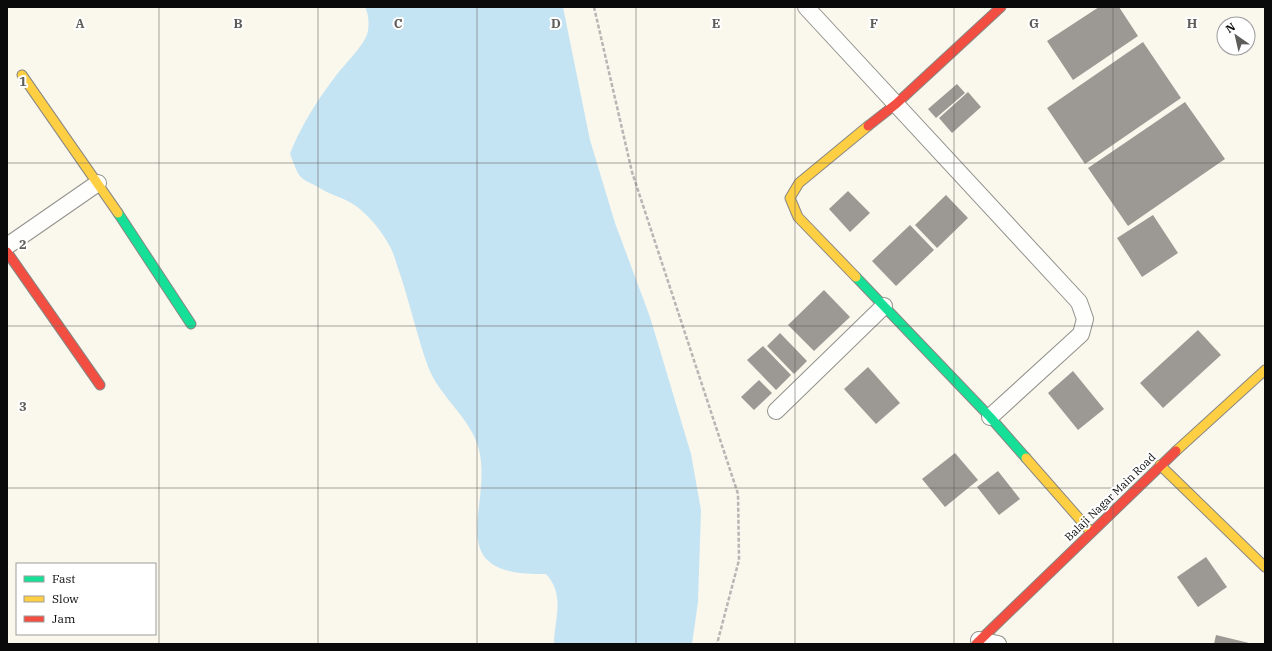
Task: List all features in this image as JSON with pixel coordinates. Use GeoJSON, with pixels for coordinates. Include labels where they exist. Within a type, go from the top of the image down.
{"type":"FeatureCollection","features":[{"type":"Feature","properties":{"kind":"street"},"geometry":{"type":"LineString","coordinates":[[806,7],[1079,302],[1085,319],[1080,334],[990,417]]}},
{"type":"Feature","properties":{"kind":"street"},"geometry":{"type":"LineString","coordinates":[[1001,7],[896,104],[799,183],[790,198],[798,217],[990,417],[1092,532]]}},
{"type":"Feature","properties":{"kind":"street"},"geometry":{"type":"LineString","coordinates":[[22,74],[98,183],[191,324]]}},
{"type":"Feature","properties":{"kind":"street"},"geometry":{"type":"LineString","coordinates":[[7,246],[98,183]]}},
{"type":"Feature","properties":{"kind":"street"},"geometry":{"type":"LineString","coordinates":[[7,252],[100,385]]}},
{"type":"Feature","properties":{"kind":"street"},"geometry":{"type":"LineString","coordinates":[[776,411],[884,306]]}},
{"type":"Feature","properties":{"kind":"street","name":"Balaji Nagar Main Road"},"geometry":{"type":"LineString","coordinates":[[977,642],[1160,465],[1265,370]]}},
{"type":"Feature","properties":{"kind":"street"},"geometry":{"type":"LineString","coordinates":[[1160,465],[1265,567]]}},
{"type":"Feature","properties":{"kind":"street"},"geometry":{"type":"LineString","coordinates":[[977,642],[998,644]]}},
{"type":"Feature","properties":{"kind":"path"},"geometry":{"type":"LineString","coordinates":[[594,7],[632,172],[738,494],[739,560],[718,644]]}},
{"type":"Feature","properties":{"kind":"water"},"geometry":{"type":"Polygon","coordinates":[[[365,7],[563,7],[590,140],[615,223],[650,317],[691,454],[701,510],[698,602],[692,644],[554,644],[558,608],[557,599],[556,591],[546,574],[510,571],[489,562],[479,547],[477,528],[481,482],[480,457],[473,434],[438,386],[429,369],[391,248],[375,224],[356,206],[302,178],[297,171],[290,154],[299,133],[324,92],[361,46],[366,37],[368,22],[365,7]]]}},
{"type":"Feature","properties":{"kind":"building"},"geometry":{"type":"Polygon","coordinates":[[[1099,7],[1119,7],[1138,36],[1073,80],[1047,41],[1099,7]]]}},
{"type":"Feature","properties":{"kind":"building"},"geometry":{"type":"Polygon","coordinates":[[[1143,42],[1181,98],[1085,164],[1047,108],[1143,42]]]}},
{"type":"Feature","properties":{"kind":"building"},"geometry":{"type":"Polygon","coordinates":[[[957,84],[965,93],[936,118],[928,109],[957,84]]]}},
{"type":"Feature","properties":{"kind":"building"},"geometry":{"type":"Polygon","coordinates":[[[968,92],[981,107],[952,133],[939,118],[968,92]]]}},
{"type":"Feature","properties":{"kind":"building"},"geometry":{"type":"Polygon","coordinates":[[[1185,102],[1225,159],[1128,226],[1088,168],[1185,102]]]}},
{"type":"Feature","properties":{"kind":"building"},"geometry":{"type":"Polygon","coordinates":[[[848,191],[870,213],[850,232],[829,209],[848,191]]]}},
{"type":"Feature","properties":{"kind":"building"},"geometry":{"type":"Polygon","coordinates":[[[946,195],[968,218],[937,248],[915,225],[946,195]]]}},
{"type":"Feature","properties":{"kind":"building"},"geometry":{"type":"Polygon","coordinates":[[[1153,215],[1178,253],[1142,277],[1117,238],[1153,215]]]}},
{"type":"Feature","properties":{"kind":"building"},"geometry":{"type":"Polygon","coordinates":[[[910,225],[934,250],[896,286],[872,261],[910,225]]]}},
{"type":"Feature","properties":{"kind":"building"},"geometry":{"type":"Polygon","coordinates":[[[824,290],[850,317],[814,351],[788,325],[824,290]]]}},
{"type":"Feature","properties":{"kind":"building"},"geometry":{"type":"Polygon","coordinates":[[[1198,330],[1221,355],[1163,408],[1140,383],[1198,330]]]}},
{"type":"Feature","properties":{"kind":"building"},"geometry":{"type":"Polygon","coordinates":[[[780,333],[807,361],[794,374],[767,346],[780,333]]]}},
{"type":"Feature","properties":{"kind":"building"},"geometry":{"type":"Polygon","coordinates":[[[763,346],[791,375],[776,390],[747,360],[763,346]]]}},
{"type":"Feature","properties":{"kind":"building"},"geometry":{"type":"Polygon","coordinates":[[[868,367],[900,403],[876,424],[844,389],[868,367]]]}},
{"type":"Feature","properties":{"kind":"building"},"geometry":{"type":"Polygon","coordinates":[[[1073,371],[1104,409],[1078,430],[1048,393],[1073,371]]]}},
{"type":"Feature","properties":{"kind":"building"},"geometry":{"type":"Polygon","coordinates":[[[759,380],[772,393],[754,410],[741,397],[759,380]]]}},
{"type":"Feature","properties":{"kind":"building"},"geometry":{"type":"Polygon","coordinates":[[[955,453],[978,480],[945,507],[922,479],[955,453]]]}},
{"type":"Feature","properties":{"kind":"building"},"geometry":{"type":"Polygon","coordinates":[[[998,471],[1020,499],[999,515],[977,487],[998,471]]]}},
{"type":"Feature","properties":{"kind":"building"},"geometry":{"type":"Polygon","coordinates":[[[1206,557],[1227,587],[1198,607],[1177,577],[1206,557]]]}},
{"type":"Feature","properties":{"kind":"building"},"geometry":{"type":"Polygon","coordinates":[[[1216,635],[1249,643],[1249,644],[1214,644],[1216,635]]]}},
{"type":"Feature","properties":{"kind":"traffic: fast"},"geometry":{"type":"LineString","coordinates":[[118,213],[191,324]]}},
{"type":"Feature","properties":{"kind":"traffic: fast"},"geometry":{"type":"LineString","coordinates":[[856,277],[990,417],[1026,458]]}},
{"type":"Feature","properties":{"kind":"traffic: slow"},"geometry":{"type":"LineString","coordinates":[[22,75],[118,213]]}},
{"type":"Feature","properties":{"kind":"traffic: slow"},"geometry":{"type":"LineString","coordinates":[[856,277],[798,217],[790,198],[799,183],[868,126]]}},
{"type":"Feature","properties":{"kind":"traffic: slow"},"geometry":{"type":"LineString","coordinates":[[1176,451],[1265,370]]}},
{"type":"Feature","properties":{"kind":"traffic: slow"},"geometry":{"type":"LineString","coordinates":[[1026,458],[1091,532]]}},
{"type":"Feature","properties":{"kind":"traffic: slow"},"geometry":{"type":"LineString","coordinates":[[1160,465],[1265,567]]}},
{"type":"Feature","properties":{"kind":"traffic: jam"},"geometry":{"type":"LineString","coordinates":[[868,126],[896,104],[1001,7]]}},
{"type":"Feature","properties":{"kind":"traffic: jam"},"geometry":{"type":"LineString","coordinates":[[7,252],[100,385]]}},
{"type":"Feature","properties":{"kind":"traffic: jam"},"geometry":{"type":"LineString","coordinates":[[976,644],[1176,451]]}}]}
